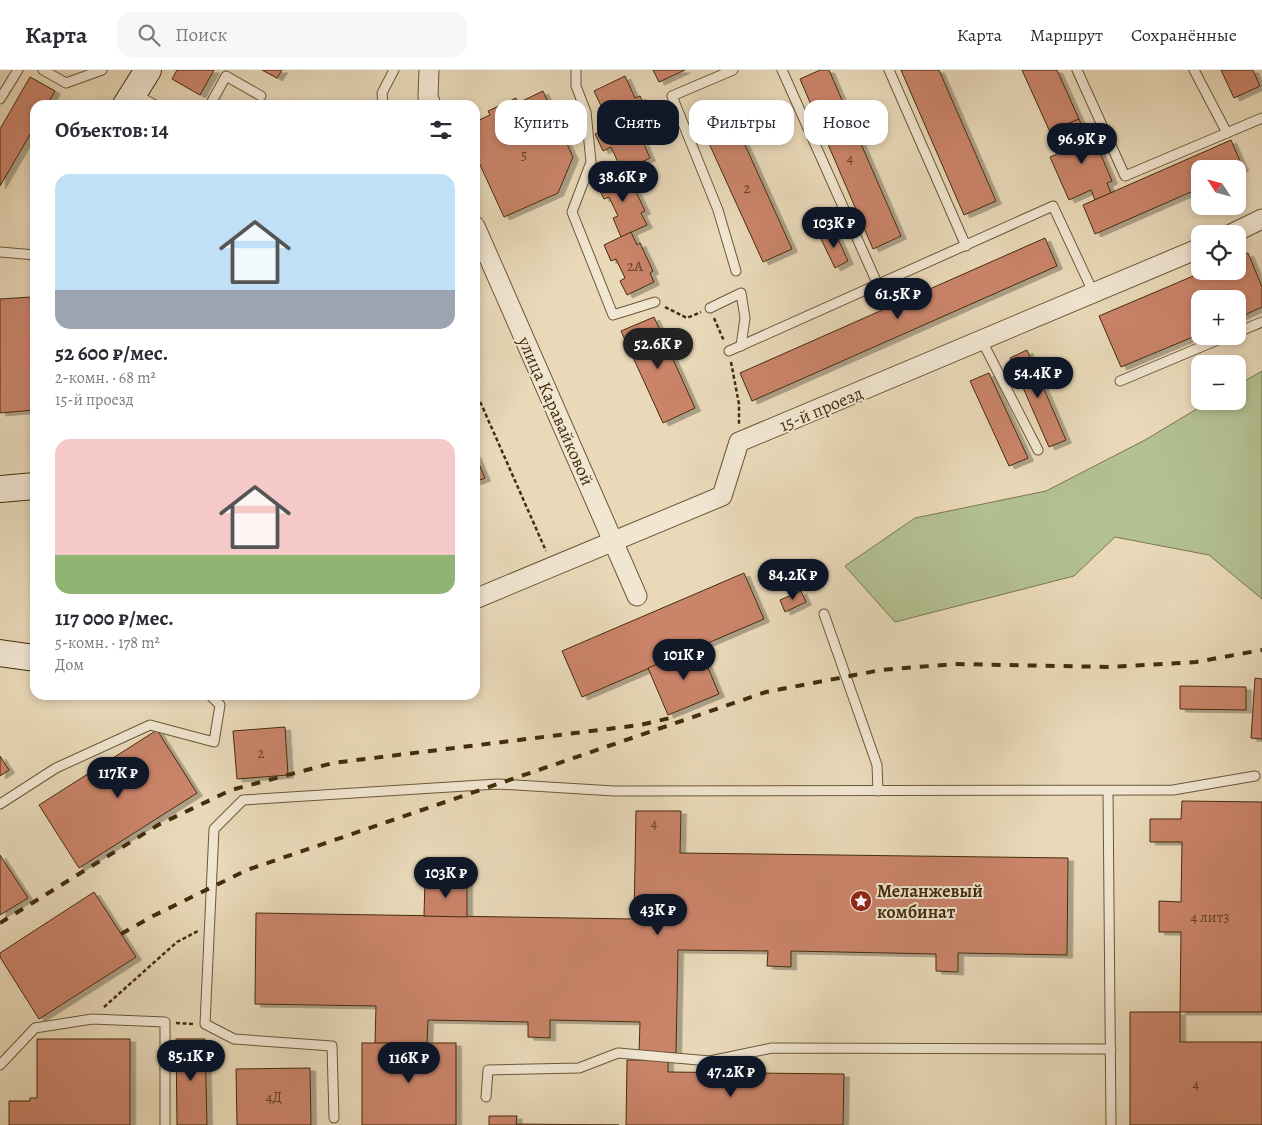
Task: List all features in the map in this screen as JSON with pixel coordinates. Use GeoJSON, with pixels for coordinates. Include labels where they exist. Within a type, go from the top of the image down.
{"type":"FeatureCollection","features":[{"type":"Feature","properties":{"kind":"main road"},"geometry":{"type":"LineString","coordinates":[[138,100],[148,70]]}},
{"type":"Feature","properties":{"kind":"main road"},"geometry":{"type":"LineString","coordinates":[[0,489],[30,486]]}},
{"type":"Feature","properties":{"kind":"main road"},"geometry":{"type":"LineString","coordinates":[[0,653],[30,657]]}},
{"type":"Feature","properties":{"kind":"street"},"geometry":{"type":"LineString","coordinates":[[429,70],[429,100]]}},
{"type":"Feature","properties":{"kind":"street"},"geometry":{"type":"LineString","coordinates":[[1246,227],[1262,219]]}},
{"type":"Feature","properties":{"kind":"street","name":"улица Каравайковой"},"geometry":{"type":"LineString","coordinates":[[480,237],[637,596]]}},
{"type":"Feature","properties":{"kind":"street","name":"15-й проезд"},"geometry":{"type":"LineString","coordinates":[[739,442],[1191,252]]}},
{"type":"Feature","properties":{"kind":"street"},"geometry":{"type":"LineString","coordinates":[[480,597],[722,496],[739,442]]}},
{"type":"Feature","properties":{"kind":"lane"},"geometry":{"type":"LineString","coordinates":[[0,99],[18,70]]}},
{"type":"Feature","properties":{"kind":"lane"},"geometry":{"type":"LineString","coordinates":[[43,70],[66,83],[102,70]]}},
{"type":"Feature","properties":{"kind":"lane"},"geometry":{"type":"LineString","coordinates":[[382,100],[382,93],[394,70]]}},
{"type":"Feature","properties":{"kind":"lane"},"geometry":{"type":"LineString","coordinates":[[576,70],[576,86],[586,112],[591,162],[572,212],[613,315],[655,302]]}},
{"type":"Feature","properties":{"kind":"lane"},"geometry":{"type":"LineString","coordinates":[[733,70],[672,96],[718,210],[736,271]]}},
{"type":"Feature","properties":{"kind":"lane"},"geometry":{"type":"LineString","coordinates":[[782,70],[876,283]]}},
{"type":"Feature","properties":{"kind":"lane"},"geometry":{"type":"LineString","coordinates":[[889,70],[966,246]]}},
{"type":"Feature","properties":{"kind":"lane"},"geometry":{"type":"LineString","coordinates":[[1077,70],[1125,176],[1262,118]]}},
{"type":"Feature","properties":{"kind":"lane"},"geometry":{"type":"LineString","coordinates":[[1194,70],[1227,133]]}},
{"type":"Feature","properties":{"kind":"lane"},"geometry":{"type":"LineString","coordinates":[[213,100],[226,76],[261,96]]}},
{"type":"Feature","properties":{"kind":"lane"},"geometry":{"type":"LineString","coordinates":[[729,352],[876,283],[966,246],[1052,206],[1094,294]]}},
{"type":"Feature","properties":{"kind":"lane"},"geometry":{"type":"LineString","coordinates":[[1,254],[30,255]]}},
{"type":"Feature","properties":{"kind":"lane"},"geometry":{"type":"LineString","coordinates":[[710,308],[741,293],[745,318],[741,346]]}},
{"type":"Feature","properties":{"kind":"lane"},"geometry":{"type":"LineString","coordinates":[[1246,329],[1262,322]]}},
{"type":"Feature","properties":{"kind":"lane"},"geometry":{"type":"LineString","coordinates":[[982,341],[1038,450]]}},
{"type":"Feature","properties":{"kind":"lane"},"geometry":{"type":"LineString","coordinates":[[1120,382],[1206,345]]}},
{"type":"Feature","properties":{"kind":"lane"},"geometry":{"type":"LineString","coordinates":[[824,614],[877,765],[878,791]]}},
{"type":"Feature","properties":{"kind":"lane"},"geometry":{"type":"LineString","coordinates":[[0,804],[56,768],[150,725],[214,742],[220,705],[215,700]]}},
{"type":"Feature","properties":{"kind":"lane"},"geometry":{"type":"LineString","coordinates":[[334,1118],[332,1046],[234,1039],[205,1024],[214,829],[243,800],[498,784],[614,791],[1173,790],[1255,776]]}},
{"type":"Feature","properties":{"kind":"lane"},"geometry":{"type":"LineString","coordinates":[[1108,791],[1111,1125]]}},
{"type":"Feature","properties":{"kind":"lane"},"geometry":{"type":"LineString","coordinates":[[0,1065],[35,1028],[92,1019],[165,1022],[165,1125]]}},
{"type":"Feature","properties":{"kind":"lane"},"geometry":{"type":"LineString","coordinates":[[486,1097],[488,1070],[579,1068],[618,1053],[710,1060],[772,1048],[1111,1049]]}},
{"type":"Feature","properties":{"kind":"path"},"geometry":{"type":"LineString","coordinates":[[655,302],[687,318],[710,308],[729,352],[740,404],[739,442]]}},
{"type":"Feature","properties":{"kind":"path"},"geometry":{"type":"LineString","coordinates":[[480,401],[553,566]]}},
{"type":"Feature","properties":{"kind":"path"},"geometry":{"type":"LineString","coordinates":[[92,1019],[178,942],[209,926]]}},
{"type":"Feature","properties":{"kind":"path"},"geometry":{"type":"LineString","coordinates":[[165,1022],[205,1024]]}},
{"type":"Feature","properties":{"kind":"green space"},"geometry":{"type":"Polygon","coordinates":[[[1262,371],[1262,599],[1209,555],[1115,537],[1074,576],[895,622],[845,566],[915,518],[1046,491],[1145,440],[1195,410],[1246,410],[1246,380],[1262,371]]]}},
{"type":"Feature","properties":{"kind":"building"},"geometry":{"type":"Polygon","coordinates":[[[177,70],[214,70],[200,95],[172,79],[177,70]]]}},
{"type":"Feature","properties":{"kind":"building"},"geometry":{"type":"Polygon","coordinates":[[[262,70],[282,70],[277,78],[262,70]]]}},
{"type":"Feature","properties":{"kind":"building"},"geometry":{"type":"Polygon","coordinates":[[[653,70],[685,70],[659,82],[653,70]]]}},
{"type":"Feature","properties":{"kind":"building"},"geometry":{"type":"Polygon","coordinates":[[[820,70],[829,70],[842,100],[809,100],[800,79],[820,70]]]}},
{"type":"Feature","properties":{"kind":"building"},"geometry":{"type":"Polygon","coordinates":[[[901,70],[939,70],[996,201],[964,215],[901,70]]]}},
{"type":"Feature","properties":{"kind":"building"},"geometry":{"type":"Polygon","coordinates":[[[1022,70],[1057,70],[1079,119],[1050,132],[1022,70]]]}},
{"type":"Feature","properties":{"kind":"building"},"geometry":{"type":"Polygon","coordinates":[[[1221,70],[1253,70],[1260,86],[1234,98],[1221,70]]]}},
{"type":"Feature","properties":{"kind":"building"},"geometry":{"type":"Polygon","coordinates":[[[625,76],[635,98],[640,96],[642,100],[598,100],[594,91],[625,76]]]}},
{"type":"Feature","properties":{"kind":"building"},"geometry":{"type":"Polygon","coordinates":[[[30,77],[55,91],[50,100],[30,100],[30,135],[0,186],[0,129],[30,77]]]}},
{"type":"Feature","properties":{"kind":"building"},"geometry":{"type":"Polygon","coordinates":[[[543,91],[547,100],[524,100],[543,91]]]}},
{"type":"Feature","properties":{"kind":"building"},"geometry":{"type":"Polygon","coordinates":[[[495,108],[495,145],[568,145],[573,157],[558,193],[504,217],[480,165],[480,120],[490,115],[488,111],[495,108]]]}},
{"type":"Feature","properties":{"kind":"building"},"geometry":{"type":"Polygon","coordinates":[[[1079,119],[1088,140],[1094,138],[1112,181],[1107,183],[1111,193],[1095,200],[1091,190],[1069,200],[1050,157],[1072,148],[1062,126],[1079,119]]]}},
{"type":"Feature","properties":{"kind":"building"},"geometry":{"type":"Polygon","coordinates":[[[1231,140],[1240,160],[1191,160],[1191,192],[1095,234],[1083,205],[1231,140]]]}},
{"type":"Feature","properties":{"kind":"building"},"geometry":{"type":"Polygon","coordinates":[[[600,145],[644,145],[650,158],[622,171],[611,147],[603,151],[600,145]]]}},
{"type":"Feature","properties":{"kind":"building"},"geometry":{"type":"Polygon","coordinates":[[[710,145],[745,145],[792,249],[763,262],[710,145]]]}},
{"type":"Feature","properties":{"kind":"building"},"geometry":{"type":"Polygon","coordinates":[[[828,145],[862,145],[901,236],[873,249],[828,145]]]}},
{"type":"Feature","properties":{"kind":"building"},"geometry":{"type":"Polygon","coordinates":[[[622,171],[628,185],[632,183],[645,211],[641,213],[647,225],[621,237],[613,218],[618,216],[609,197],[604,199],[596,183],[622,171]]]}},
{"type":"Feature","properties":{"kind":"building"},"geometry":{"type":"Polygon","coordinates":[[[834,230],[848,261],[835,268],[820,237],[834,230]]]}},
{"type":"Feature","properties":{"kind":"building"},"geometry":{"type":"Polygon","coordinates":[[[631,232],[637,245],[640,243],[653,271],[650,273],[654,282],[627,295],[620,281],[625,278],[616,259],[611,261],[604,245],[631,232]]]}},
{"type":"Feature","properties":{"kind":"building"},"geometry":{"type":"Polygon","coordinates":[[[1045,238],[1057,266],[752,401],[740,373],[1045,238]]]}},
{"type":"Feature","properties":{"kind":"building"},"geometry":{"type":"Polygon","coordinates":[[[1248,253],[1262,287],[1262,307],[1246,314],[1246,290],[1191,290],[1191,338],[1121,367],[1099,316],[1191,277],[1191,280],[1246,280],[1246,254],[1248,253]]]}},
{"type":"Feature","properties":{"kind":"building"},"geometry":{"type":"Polygon","coordinates":[[[30,297],[30,410],[0,413],[0,299],[30,297]]]}},
{"type":"Feature","properties":{"kind":"building"},"geometry":{"type":"Polygon","coordinates":[[[654,317],[695,408],[663,423],[621,331],[654,317]]]}},
{"type":"Feature","properties":{"kind":"building"},"geometry":{"type":"Polygon","coordinates":[[[1027,350],[1066,440],[1049,447],[1010,358],[1027,350]]]}},
{"type":"Feature","properties":{"kind":"building"},"geometry":{"type":"Polygon","coordinates":[[[989,373],[1028,458],[1009,466],[970,381],[989,373]]]}},
{"type":"Feature","properties":{"kind":"building"},"geometry":{"type":"Polygon","coordinates":[[[480,466],[485,478],[480,480],[480,466]]]}},
{"type":"Feature","properties":{"kind":"building"},"geometry":{"type":"Polygon","coordinates":[[[744,573],[764,619],[582,697],[562,651],[744,573]]]}},
{"type":"Feature","properties":{"kind":"building"},"geometry":{"type":"Polygon","coordinates":[[[801,591],[806,602],[785,612],[780,600],[801,591]]]}},
{"type":"Feature","properties":{"kind":"building"},"geometry":{"type":"Polygon","coordinates":[[[699,646],[719,694],[668,715],[648,668],[699,646]]]}},
{"type":"Feature","properties":{"kind":"building"},"geometry":{"type":"Polygon","coordinates":[[[1255,678],[1262,679],[1262,739],[1251,738],[1255,678]]]}},
{"type":"Feature","properties":{"kind":"building"},"geometry":{"type":"Polygon","coordinates":[[[1180,686],[1246,687],[1246,710],[1180,709],[1180,686]]]}},
{"type":"Feature","properties":{"kind":"building"},"geometry":{"type":"Polygon","coordinates":[[[285,727],[288,775],[237,779],[233,731],[285,727]]]}},
{"type":"Feature","properties":{"kind":"building"},"geometry":{"type":"Polygon","coordinates":[[[157,730],[197,793],[79,868],[39,805],[157,730]]]}},
{"type":"Feature","properties":{"kind":"building"},"geometry":{"type":"Polygon","coordinates":[[[0,756],[9,770],[0,776],[0,756]]]}},
{"type":"Feature","properties":{"kind":"building"},"geometry":{"type":"Polygon","coordinates":[[[1182,801],[1262,802],[1262,1012],[1180,1012],[1181,932],[1159,932],[1159,901],[1181,902],[1182,842],[1150,842],[1150,819],[1181,819],[1182,801]]]}},
{"type":"Feature","properties":{"kind":"building"},"geometry":{"type":"Polygon","coordinates":[[[636,811],[681,811],[680,853],[1068,858],[1067,955],[958,953],[958,972],[936,971],[936,954],[791,951],[791,967],[767,966],[768,951],[678,950],[676,1053],[639,1053],[640,1022],[550,1020],[550,1038],[528,1037],[528,1022],[428,1020],[427,1044],[375,1043],[376,1006],[255,1004],[256,913],[634,919],[636,811]]]}},
{"type":"Feature","properties":{"kind":"building"},"geometry":{"type":"Polygon","coordinates":[[[0,855],[28,898],[0,915],[0,855]]]}},
{"type":"Feature","properties":{"kind":"building"},"geometry":{"type":"Polygon","coordinates":[[[425,880],[467,881],[467,917],[424,916],[425,880]]]}},
{"type":"Feature","properties":{"kind":"building"},"geometry":{"type":"Polygon","coordinates":[[[94,892],[136,957],[39,1019],[0,957],[0,953],[94,892]]]}},
{"type":"Feature","properties":{"kind":"building"},"geometry":{"type":"Polygon","coordinates":[[[1130,1012],[1180,1012],[1180,1042],[1262,1042],[1262,1125],[1130,1125],[1130,1012]]]}},
{"type":"Feature","properties":{"kind":"building"},"geometry":{"type":"Polygon","coordinates":[[[37,1039],[130,1039],[130,1125],[9,1125],[9,1101],[30,1101],[30,1098],[37,1098],[37,1039]]]}},
{"type":"Feature","properties":{"kind":"building"},"geometry":{"type":"Polygon","coordinates":[[[176,1039],[205,1039],[207,1125],[177,1125],[176,1039]]]}},
{"type":"Feature","properties":{"kind":"building"},"geometry":{"type":"Polygon","coordinates":[[[362,1043],[456,1043],[456,1125],[362,1125],[362,1043]]]}},
{"type":"Feature","properties":{"kind":"building"},"geometry":{"type":"Polygon","coordinates":[[[627,1060],[668,1060],[668,1072],[844,1074],[843,1125],[626,1125],[627,1060]]]}},
{"type":"Feature","properties":{"kind":"building"},"geometry":{"type":"Polygon","coordinates":[[[310,1068],[311,1125],[237,1125],[236,1069],[310,1068]]]}},
{"type":"Feature","properties":{"kind":"building"},"geometry":{"type":"Polygon","coordinates":[[[489,1116],[517,1116],[516,1124],[619,1125],[489,1125],[489,1116]]]}},
{"type":"Feature","properties":{"kind":"railway"},"geometry":{"type":"LineString","coordinates":[[121,934],[153,916],[247,870],[766,692],[881,670],[955,664],[1111,667],[1196,662],[1262,650]]}},
{"type":"Feature","properties":{"kind":"railway"},"geometry":{"type":"LineString","coordinates":[[0,923],[158,825],[231,790],[333,763],[640,725],[670,718]]}},
{"type":"Feature","properties":{"kind":"place","name":"Меланжевый комбинат"},"geometry":{"type":"Point","coordinates":[861,901]}}]}
